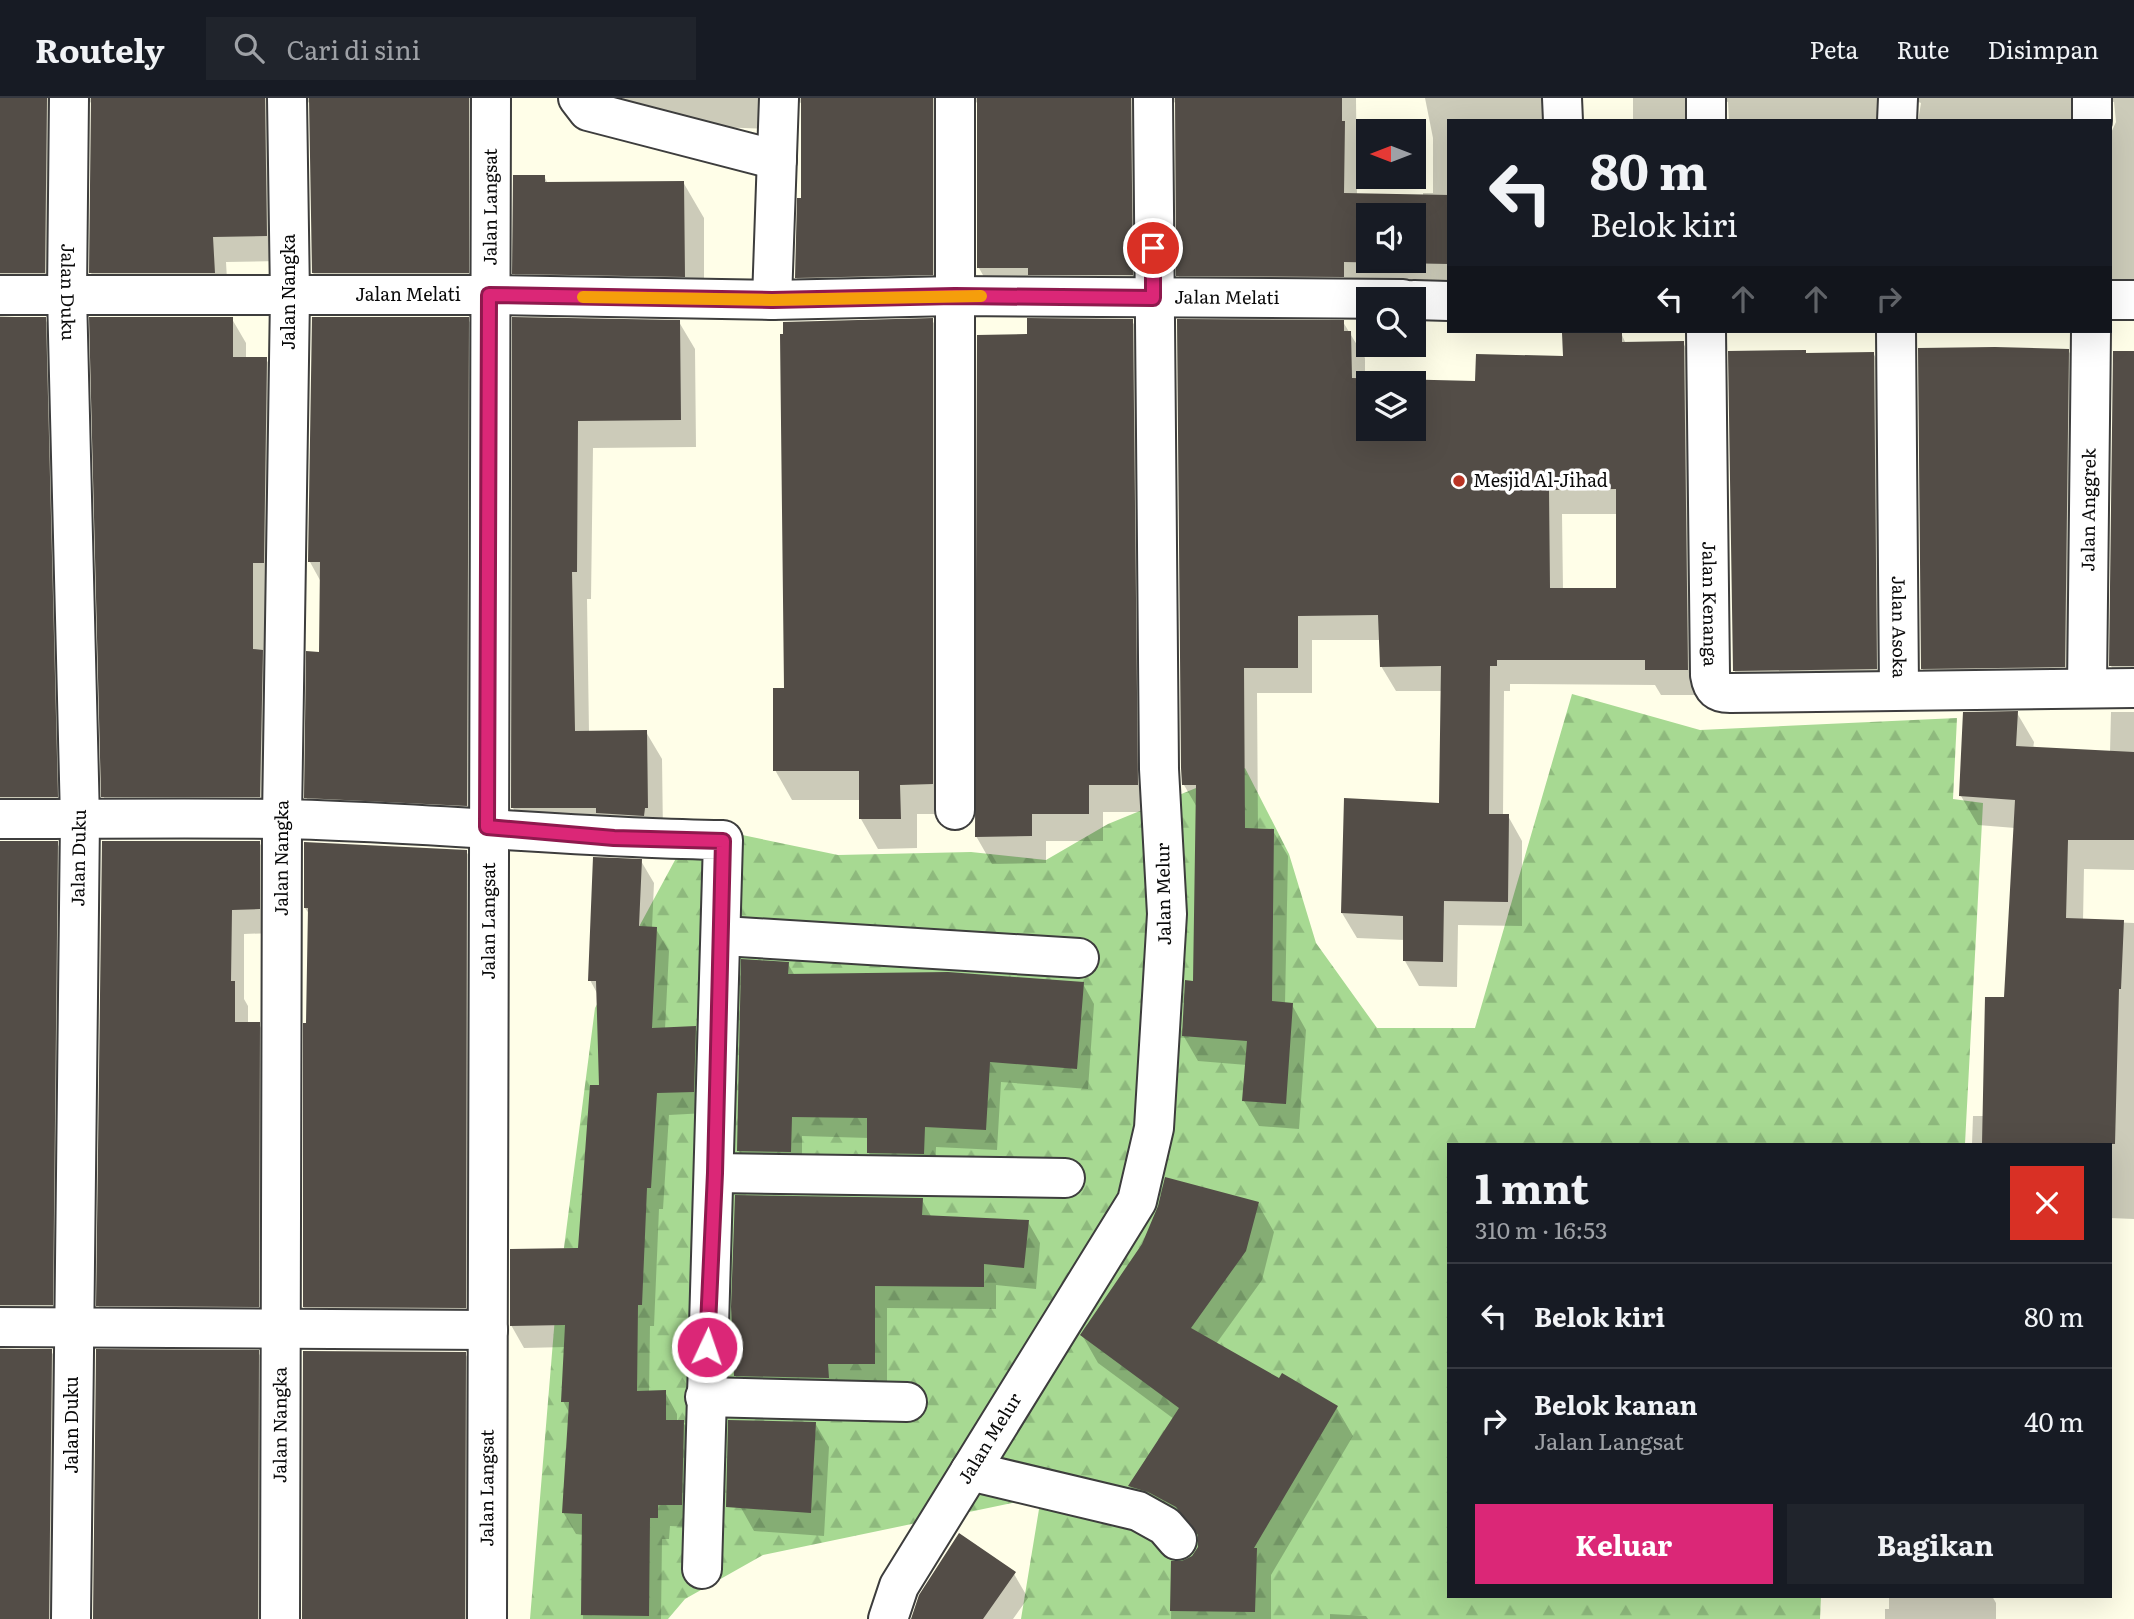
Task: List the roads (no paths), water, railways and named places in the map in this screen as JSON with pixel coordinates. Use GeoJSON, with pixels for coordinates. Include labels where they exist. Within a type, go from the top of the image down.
{"type":"FeatureCollection","features":[{"type":"Feature","properties":{"kind":"street","name":"Jalan Duku"},"geometry":{"type":"LineString","coordinates":[[69,98],[67,295],[80,819],[72,1327],[71,1619]]}},
{"type":"Feature","properties":{"kind":"street","name":"Jalan Nangka"},"geometry":{"type":"LineString","coordinates":[[280,1619],[282,819],[290,296],[287,98]]}},
{"type":"Feature","properties":{"kind":"street","name":"Jalan Langsat"},"geometry":{"type":"LineString","coordinates":[[487,1619],[491,98]]}},
{"type":"Feature","properties":{"kind":"street"},"geometry":{"type":"LineString","coordinates":[[579,98],[587,111],[778,160]]}},
{"type":"Feature","properties":{"kind":"street"},"geometry":{"type":"LineString","coordinates":[[772,300],[779,98]]}},
{"type":"Feature","properties":{"kind":"street"},"geometry":{"type":"LineString","coordinates":[[955,98],[955,810]]}},
{"type":"Feature","properties":{"kind":"street","name":"Jalan Melur"},"geometry":{"type":"LineString","coordinates":[[888,1619],[900,1586],[1137,1201],[1154,1128],[1167,914],[1159,769],[1153,98]]}},
{"type":"Feature","properties":{"kind":"street"},"geometry":{"type":"LineString","coordinates":[[1562,98],[1563,119]]}},
{"type":"Feature","properties":{"kind":"street"},"geometry":{"type":"LineString","coordinates":[[1706,98],[1706,119]]}},
{"type":"Feature","properties":{"kind":"street"},"geometry":{"type":"LineString","coordinates":[[1897,119],[1898,98]]}},
{"type":"Feature","properties":{"kind":"street"},"geometry":{"type":"LineString","coordinates":[[2092,98],[2092,119]]}},
{"type":"Feature","properties":{"kind":"street","name":"Jalan Melati"},"geometry":{"type":"LineString","coordinates":[[0,295],[489,295],[772,300],[955,296],[1356,299]]}},
{"type":"Feature","properties":{"kind":"street"},"geometry":{"type":"LineString","coordinates":[[1426,300],[1447,301]]}},
{"type":"Feature","properties":{"kind":"street"},"geometry":{"type":"LineString","coordinates":[[2112,300],[2134,300]]}},
{"type":"Feature","properties":{"kind":"street","name":"Jalan Kenanga"},"geometry":{"type":"LineString","coordinates":[[1706,333],[1711,684],[1720,693],[1899,689]]}},
{"type":"Feature","properties":{"kind":"street","name":"Jalan Asoka"},"geometry":{"type":"LineString","coordinates":[[1896,333],[1899,689],[2134,688]]}},
{"type":"Feature","properties":{"kind":"street","name":"Jalan Anggrek"},"geometry":{"type":"LineString","coordinates":[[2087,688],[2091,333]]}},
{"type":"Feature","properties":{"kind":"street"},"geometry":{"type":"LineString","coordinates":[[0,819],[282,819],[487,827],[614,838],[723,841],[723,936],[705,1396],[702,1569]]}},
{"type":"Feature","properties":{"kind":"street"},"geometry":{"type":"LineString","coordinates":[[723,936],[1079,958]]}},
{"type":"Feature","properties":{"kind":"street"},"geometry":{"type":"LineString","coordinates":[[715,1173],[1065,1178]]}},
{"type":"Feature","properties":{"kind":"street"},"geometry":{"type":"LineString","coordinates":[[0,1327],[488,1330]]}},
{"type":"Feature","properties":{"kind":"street"},"geometry":{"type":"LineString","coordinates":[[705,1396],[907,1402]]}},
{"type":"Feature","properties":{"kind":"street"},"geometry":{"type":"LineString","coordinates":[[970,1471],[1139,1511],[1165,1526],[1177,1540]]}},
{"type":"Feature","properties":{"kind":"place","name":"Mesjid Al-Jihad"},"geometry":{"type":"Point","coordinates":[1459,481]}}]}
